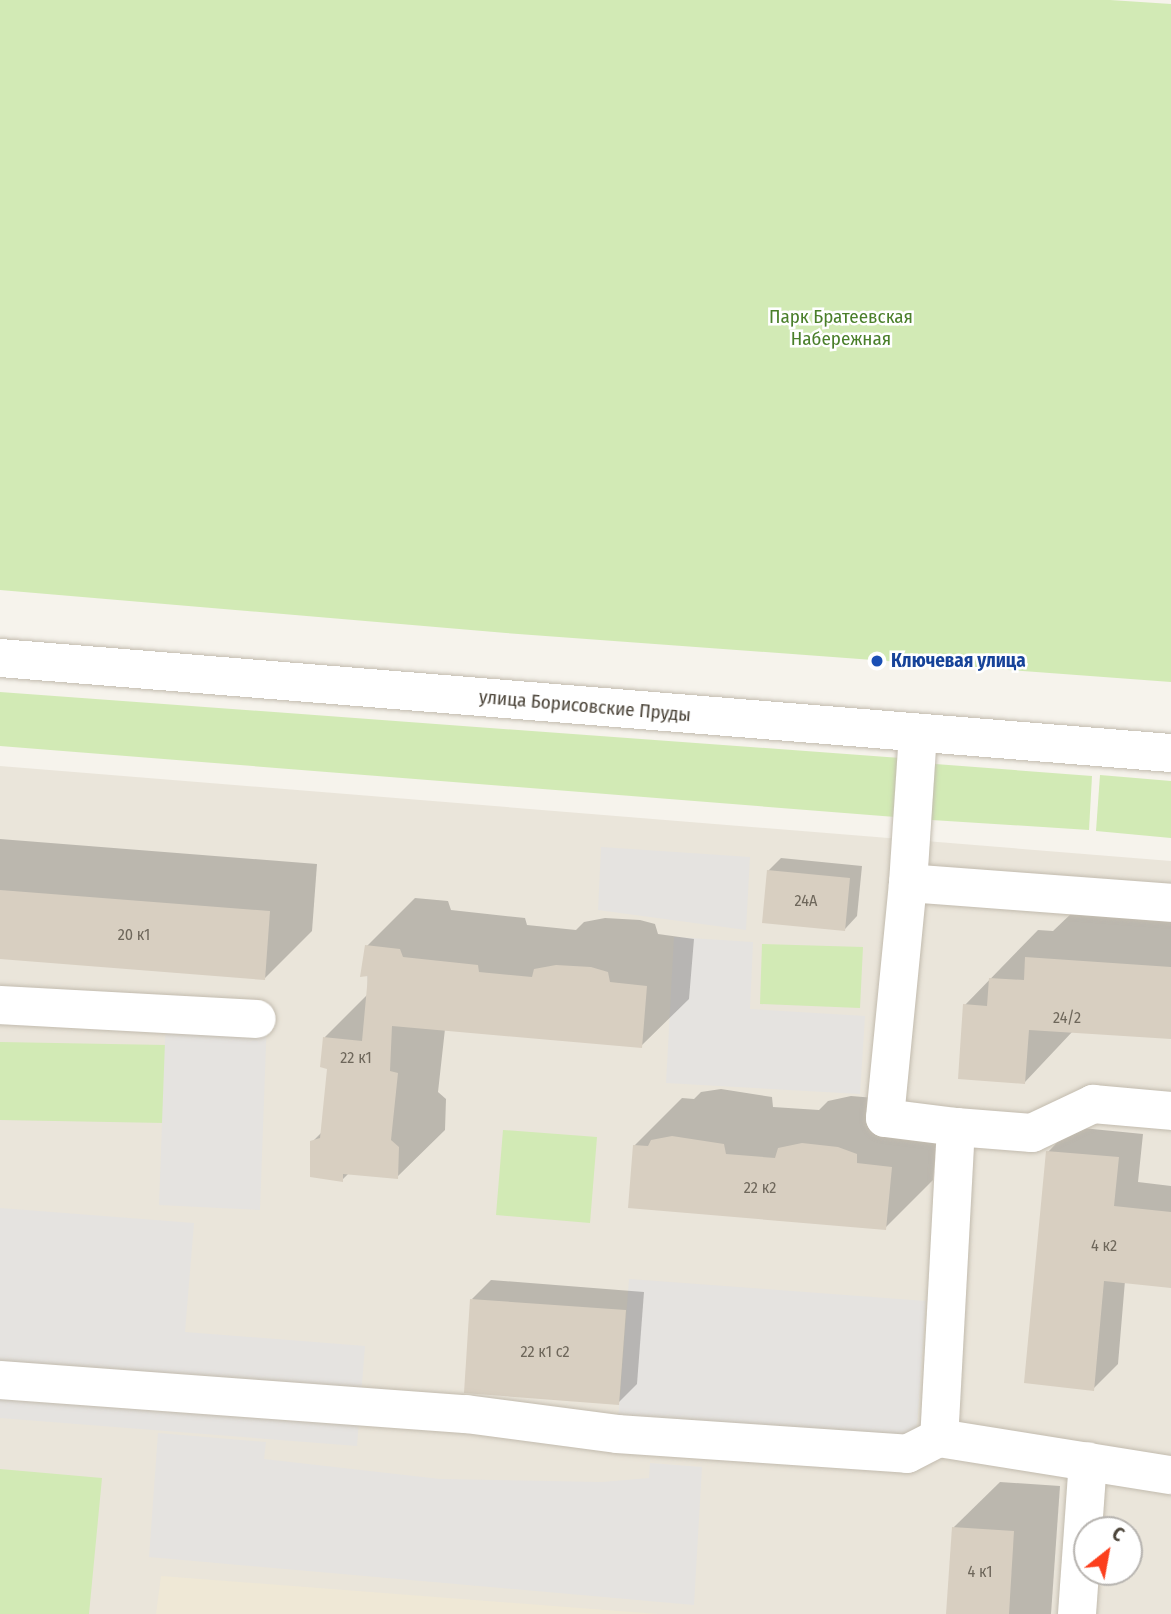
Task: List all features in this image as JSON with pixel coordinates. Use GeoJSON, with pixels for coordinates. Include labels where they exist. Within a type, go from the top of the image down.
{"type":"FeatureCollection","features":[{"type":"Feature","properties":{"kind":"street","name":"улица Борисовские Пруды"},"geometry":{"type":"LineString","coordinates":[[0,658],[1171,753]]}},
{"type":"Feature","properties":{"kind":"street"},"geometry":{"type":"LineString","coordinates":[[918,733],[908,883],[886,1118],[1032,1133],[1093,1104],[1171,1111]]}},
{"type":"Feature","properties":{"kind":"street"},"geometry":{"type":"LineString","coordinates":[[908,883],[1171,903]]}},
{"type":"Feature","properties":{"kind":"street"},"geometry":{"type":"LineString","coordinates":[[0,1005],[257,1019]]}},
{"type":"Feature","properties":{"kind":"street"},"geometry":{"type":"LineString","coordinates":[[939,1438],[956,1127]]}},
{"type":"Feature","properties":{"kind":"street"},"geometry":{"type":"LineString","coordinates":[[0,1380],[466,1414],[617,1434],[907,1454],[939,1438],[1171,1475]]}},
{"type":"Feature","properties":{"kind":"street"},"geometry":{"type":"LineString","coordinates":[[1077,1614],[1088,1461]]}},
{"type":"Feature","properties":{"kind":"shaded area"},"geometry":{"type":"Polygon","coordinates":[[[0,766],[1171,861],[1171,1614],[0,1614],[0,766]]]}},
{"type":"Feature","properties":{"kind":"shaded area"},"geometry":{"type":"Polygon","coordinates":[[[601,847],[750,857],[746,930],[598,910],[601,847]]]}},
{"type":"Feature","properties":{"kind":"shaded area"},"geometry":{"type":"Polygon","coordinates":[[[674,937],[753,942],[750,1009],[865,1016],[860,1094],[666,1083],[674,937]]]}},
{"type":"Feature","properties":{"kind":"shaded area"},"geometry":{"type":"Polygon","coordinates":[[[166,1014],[267,1018],[260,1210],[159,1205],[166,1014]]]}},
{"type":"Feature","properties":{"kind":"shaded area"},"geometry":{"type":"Polygon","coordinates":[[[0,1208],[194,1223],[185,1332],[365,1346],[357,1446],[0,1418],[0,1208]]]}},
{"type":"Feature","properties":{"kind":"shaded area"},"geometry":{"type":"Polygon","coordinates":[[[629,1279],[926,1301],[915,1456],[617,1434],[629,1279]]]}},
{"type":"Feature","properties":{"kind":"shaded area"},"geometry":{"type":"Polygon","coordinates":[[[158,1433],[266,1442],[264,1459],[440,1479],[602,1482],[649,1478],[650,1463],[702,1467],[694,1605],[149,1557],[158,1433]]]}},
{"type":"Feature","properties":{"kind":"shaded area"},"geometry":{"type":"Polygon","coordinates":[[[161,1576],[658,1614],[156,1614],[161,1576]]]}},
{"type":"Feature","properties":{"kind":"green space","name":"Парк Братеевская Набережная"},"geometry":{"type":"Polygon","coordinates":[[[0,0],[1110,0],[1171,4],[1171,682],[506,633],[0,590],[0,0]]]}},
{"type":"Feature","properties":{"kind":"green space"},"geometry":{"type":"Polygon","coordinates":[[[0,692],[914,759],[908,818],[0,746],[0,692]]]}},
{"type":"Feature","properties":{"kind":"green space"},"geometry":{"type":"Polygon","coordinates":[[[922,763],[1092,776],[1089,830],[916,819],[922,763]]]}},
{"type":"Feature","properties":{"kind":"green space"},"geometry":{"type":"Polygon","coordinates":[[[1100,775],[1171,781],[1171,838],[1096,831],[1100,775]]]}},
{"type":"Feature","properties":{"kind":"green space"},"geometry":{"type":"Polygon","coordinates":[[[762,944],[863,947],[860,1008],[760,1004],[762,944]]]}},
{"type":"Feature","properties":{"kind":"green space"},"geometry":{"type":"Polygon","coordinates":[[[0,1042],[166,1045],[165,1123],[0,1120],[0,1042]]]}},
{"type":"Feature","properties":{"kind":"green space"},"geometry":{"type":"Polygon","coordinates":[[[503,1130],[597,1137],[590,1223],[496,1215],[503,1130]]]}},
{"type":"Feature","properties":{"kind":"green space"},"geometry":{"type":"Polygon","coordinates":[[[0,1469],[102,1478],[89,1614],[0,1614],[0,1469]]]}},
{"type":"Feature","properties":{"kind":"building"},"geometry":{"type":"Polygon","coordinates":[[[767,870],[850,878],[845,931],[762,923],[767,870]]]}},
{"type":"Feature","properties":{"kind":"building"},"geometry":{"type":"Polygon","coordinates":[[[0,890],[270,911],[265,980],[0,959],[0,890]]]}},
{"type":"Feature","properties":{"kind":"building"},"geometry":{"type":"Polygon","coordinates":[[[365,945],[400,949],[403,957],[478,965],[479,972],[532,977],[534,969],[556,965],[591,967],[608,972],[610,982],[647,986],[642,1048],[392,1026],[390,1071],[398,1073],[391,1140],[399,1147],[398,1179],[343,1174],[343,1182],[310,1177],[310,1141],[320,1138],[327,1069],[320,1067],[323,1037],[362,1041],[368,976],[360,977],[365,945]]]}},
{"type":"Feature","properties":{"kind":"building"},"geometry":{"type":"Polygon","coordinates":[[[1025,957],[1171,967],[1171,1039],[1029,1030],[1025,1084],[958,1079],[963,1004],[987,1006],[989,978],[1024,980],[1025,957]]]}},
{"type":"Feature","properties":{"kind":"building"},"geometry":{"type":"Polygon","coordinates":[[[672,1136],[724,1144],[726,1154],[775,1158],[778,1148],[802,1143],[838,1147],[857,1154],[857,1163],[892,1167],[886,1230],[628,1208],[633,1145],[648,1146],[651,1140],[672,1136]]]}},
{"type":"Feature","properties":{"kind":"building"},"geometry":{"type":"Polygon","coordinates":[[[1046,1151],[1119,1157],[1114,1206],[1171,1212],[1171,1288],[1104,1281],[1094,1391],[1024,1383],[1046,1151]]]}},
{"type":"Feature","properties":{"kind":"building"},"geometry":{"type":"Polygon","coordinates":[[[470,1299],[626,1310],[619,1405],[464,1393],[470,1299]]]}},
{"type":"Feature","properties":{"kind":"building"},"geometry":{"type":"Polygon","coordinates":[[[952,1527],[1014,1531],[1009,1614],[946,1614],[952,1527]]]}},
{"type":"Feature","properties":{"kind":"place","name":"Ключевая улица"},"geometry":{"type":"Point","coordinates":[877,661]}}]}
